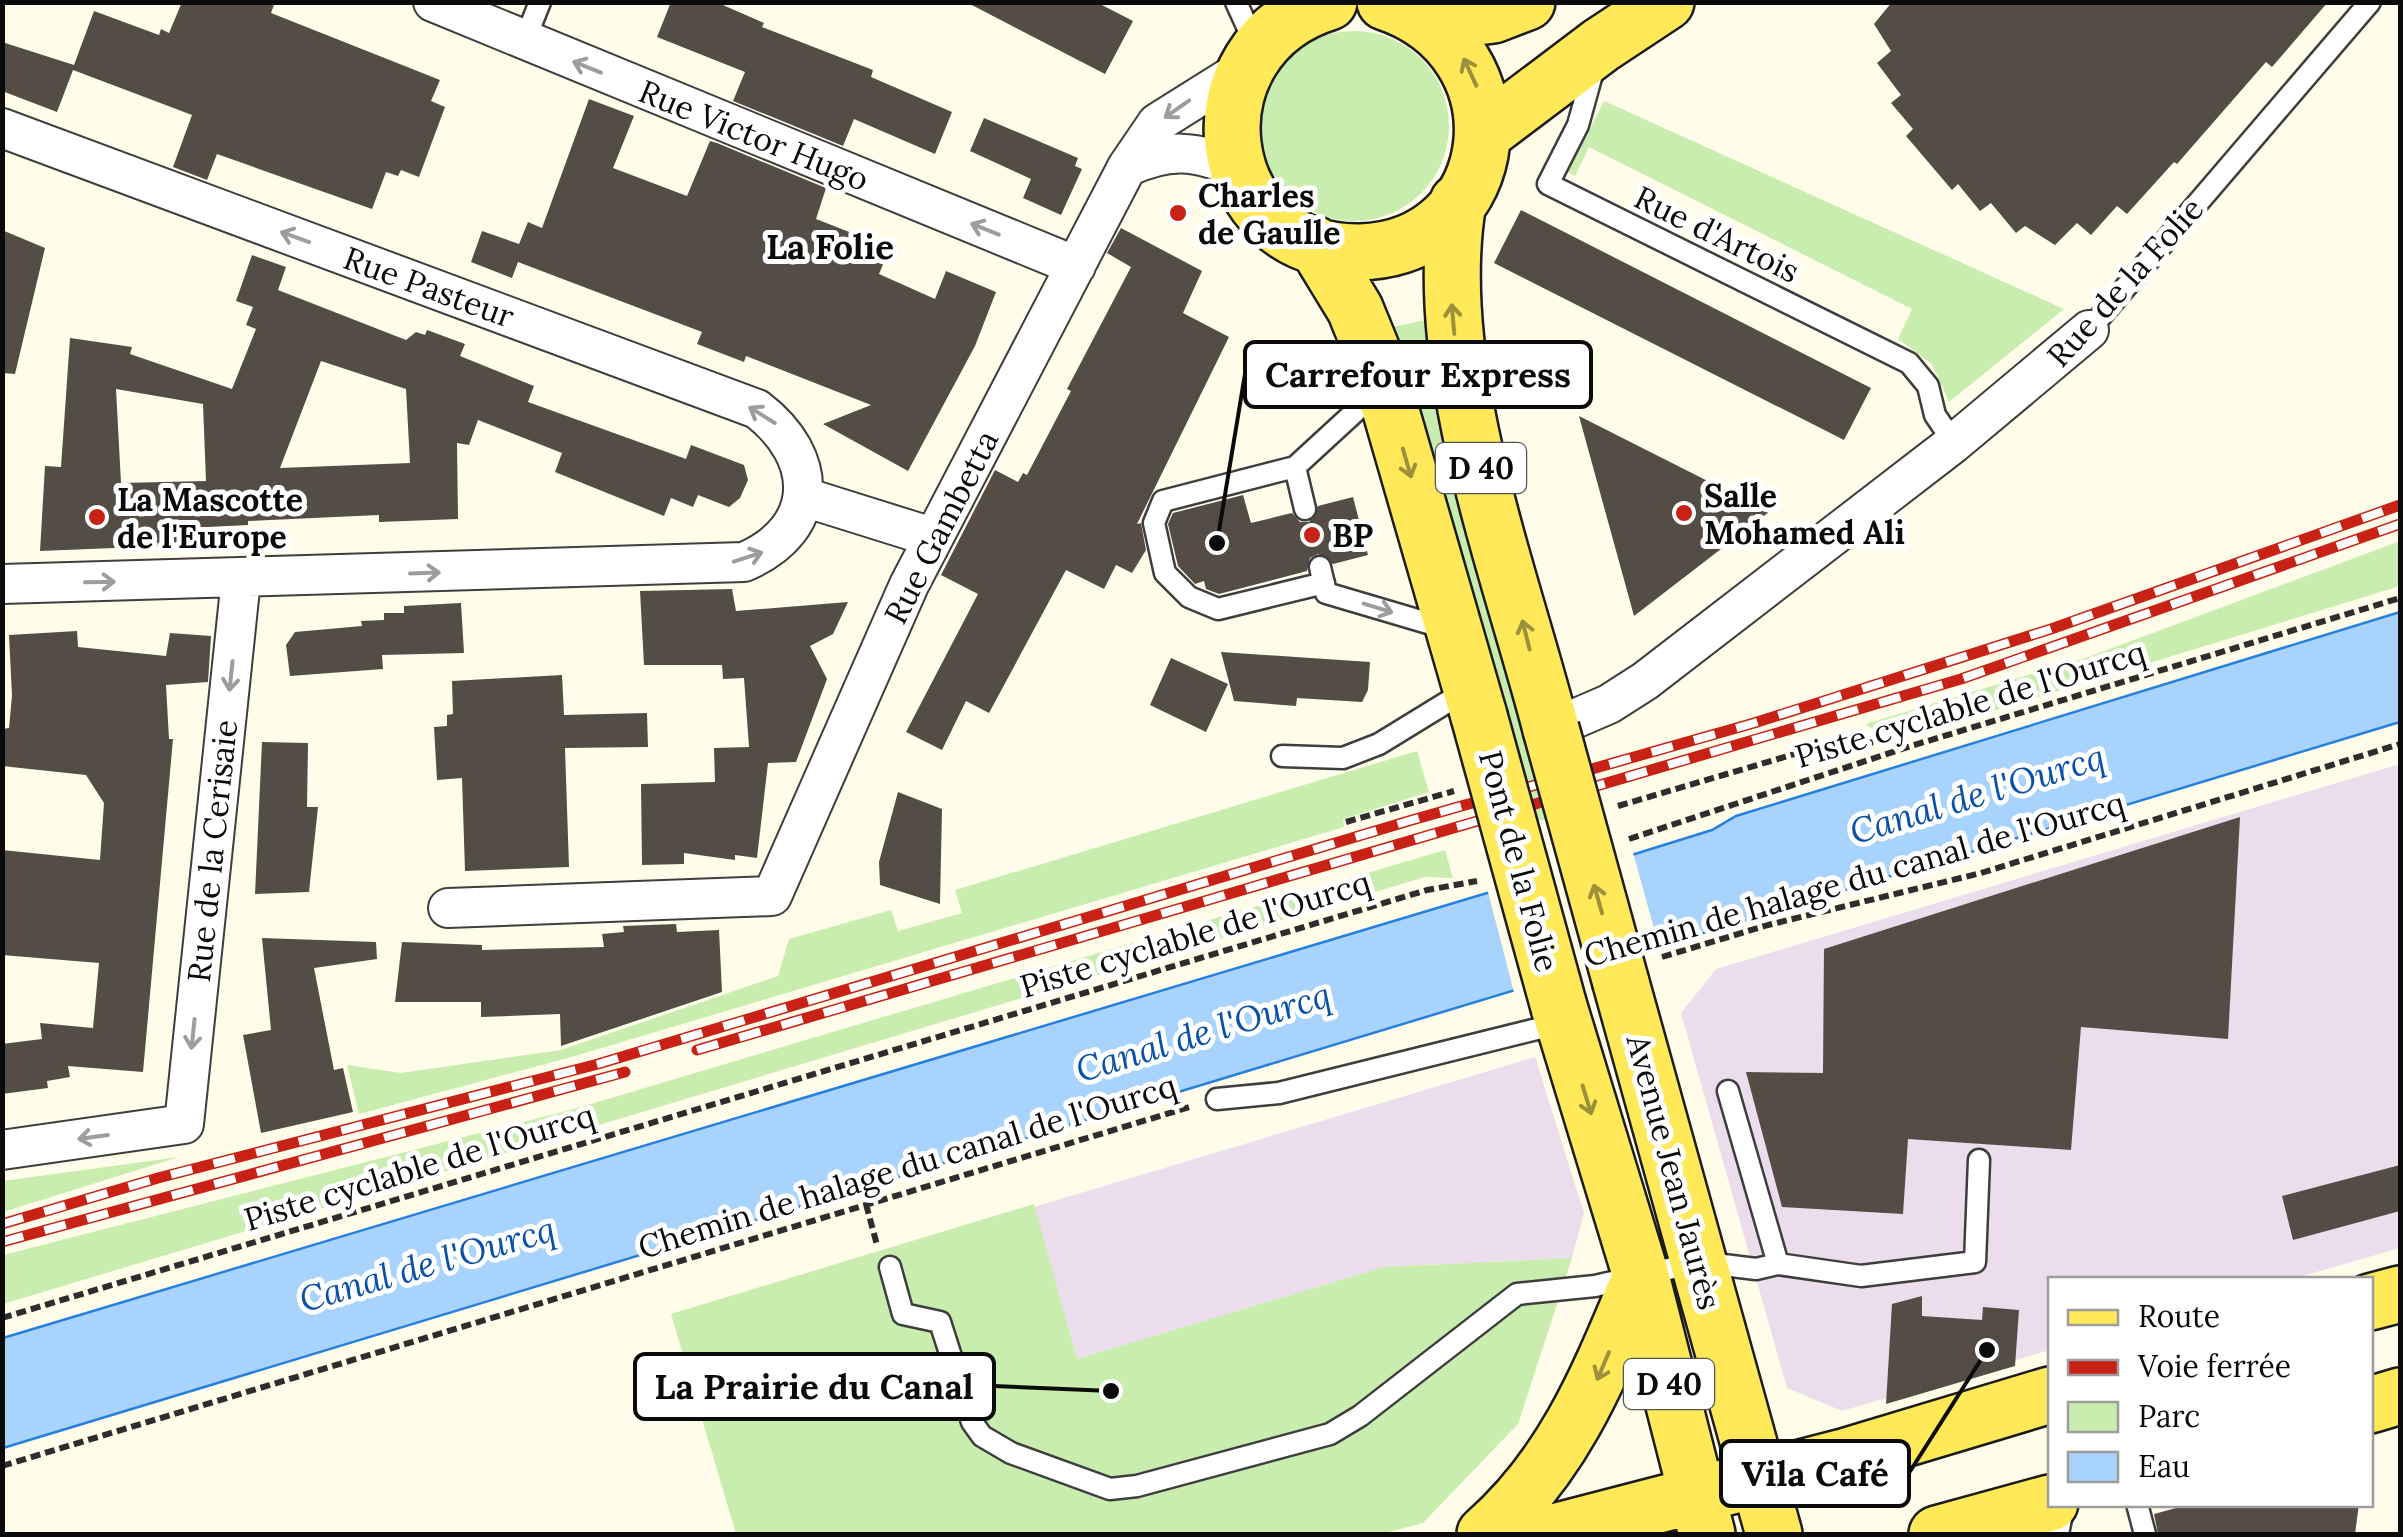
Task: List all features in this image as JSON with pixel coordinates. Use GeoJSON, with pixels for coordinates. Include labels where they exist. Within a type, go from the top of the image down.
{"type":"FeatureCollection","features":[{"type":"Feature","properties":{"kind":"main road"},"geometry":{"type":"LineString","coordinates":[[1329,2],[1245,40],[1231,118],[1237,168],[1268,216],[1316,245],[1360,252],[1405,242],[1425,232],[1458,202],[1480,158],[1483,112],[1471,71],[1446,36],[1408,13]]}},
{"type":"Feature","properties":{"kind":"main road"},"geometry":{"type":"LineString","coordinates":[[1408,13],[1493,15],[1527,2]]}},
{"type":"Feature","properties":{"kind":"main road"},"geometry":{"type":"LineString","coordinates":[[1483,134],[1601,45],[1666,2]]}},
{"type":"Feature","properties":{"kind":"main road","name":"D 40"},"geometry":{"type":"LineString","coordinates":[[1458,202],[1451,245],[1458,364],[1471,432],[1551,729]]}},
{"type":"Feature","properties":{"kind":"main road","name":"D 40"},"geometry":{"type":"LineString","coordinates":[[1316,245],[1355,309],[1377,363],[1475,702]]}},
{"type":"Feature","properties":{"kind":"main road","name":"Pont de la Folie"},"geometry":{"type":"LineString","coordinates":[[1475,702],[1561,1015]]}},
{"type":"Feature","properties":{"kind":"main road","name":"Pont de la Folie"},"geometry":{"type":"LineString","coordinates":[[1551,729],[1639,971]]}},
{"type":"Feature","properties":{"kind":"main road","name":"Avenue Jean Jaurès"},"geometry":{"type":"LineString","coordinates":[[1639,971],[1698,1262],[1756,1478]]}},
{"type":"Feature","properties":{"kind":"main road","name":"Avenue Jean Jaurès"},"geometry":{"type":"LineString","coordinates":[[1561,1015],[1641,1276],[1701,1514]]}},
{"type":"Feature","properties":{"kind":"main road"},"geometry":{"type":"LineString","coordinates":[[1484,1534],[1520,1501],[1565,1444],[1604,1367],[1641,1276]]}},
{"type":"Feature","properties":{"kind":"main road"},"geometry":{"type":"LineString","coordinates":[[2373,1301],[2400,1294]]}},
{"type":"Feature","properties":{"kind":"main road"},"geometry":{"type":"LineString","coordinates":[[1546,1534],[1701,1514],[1756,1478],[2048,1396]]}},
{"type":"Feature","properties":{"kind":"main road"},"geometry":{"type":"LineString","coordinates":[[2373,1405],[2400,1396]]}},
{"type":"Feature","properties":{"kind":"main road","name":"D 40"},"geometry":{"type":"LineString","coordinates":[[1756,1478],[1774,1534]]}},
{"type":"Feature","properties":{"kind":"main road"},"geometry":{"type":"LineString","coordinates":[[1937,1534],[2049,1517]]}},
{"type":"Feature","properties":{"kind":"street","name":"Rue Victor Hugo"},"geometry":{"type":"LineString","coordinates":[[433,2],[1076,266]]}},
{"type":"Feature","properties":{"kind":"street"},"geometry":{"type":"LineString","coordinates":[[1128,167],[1157,123],[1245,40]]}},
{"type":"Feature","properties":{"kind":"street","name":"Rue Pasteur"},"geometry":{"type":"LineString","coordinates":[[2,128],[756,410],[789,440],[798,459],[804,497]]}},
{"type":"Feature","properties":{"kind":"street"},"geometry":{"type":"LineString","coordinates":[[1128,167],[1152,156],[1186,150],[1237,168]]}},
{"type":"Feature","properties":{"kind":"street","name":"Rue Gambetta"},"geometry":{"type":"LineString","coordinates":[[448,908],[772,896],[932,537],[1128,167]]}},
{"type":"Feature","properties":{"kind":"street","name":"Rue de la Folie"},"geometry":{"type":"LineString","coordinates":[[1551,729],[1608,704],[1645,681],[1954,444],[2089,330]]}},
{"type":"Feature","properties":{"kind":"street"},"geometry":{"type":"LineString","coordinates":[[2,584],[744,562],[761,555],[792,526],[804,497],[932,537]]}},
{"type":"Feature","properties":{"kind":"street","name":"Rue de la Cerisaie"},"geometry":{"type":"LineString","coordinates":[[2,1150],[184,1124],[241,578]]}},
{"type":"Feature","properties":{"kind":"lane"},"geometry":{"type":"LineString","coordinates":[[524,42],[540,2]]}},
{"type":"Feature","properties":{"kind":"lane","name":"Rue de la Folie"},"geometry":{"type":"LineString","coordinates":[[2089,330],[2370,2]]}},
{"type":"Feature","properties":{"kind":"lane","name":"Rue d'Artois"},"geometry":{"type":"LineString","coordinates":[[1601,45],[1578,124],[1548,184],[1909,363],[1928,386],[1935,416],[1954,444]]}},
{"type":"Feature","properties":{"kind":"lane"},"geometry":{"type":"LineString","coordinates":[[1377,363],[1357,410],[1295,467],[1162,501],[1154,523],[1165,573],[1190,597],[1218,609],[1322,575],[1326,592],[1455,630]]}},
{"type":"Feature","properties":{"kind":"lane"},"geometry":{"type":"LineString","coordinates":[[1295,467],[1305,509]]}},
{"type":"Feature","properties":{"kind":"lane"},"geometry":{"type":"LineString","coordinates":[[1282,756],[1342,758],[1475,702]]}},
{"type":"Feature","properties":{"kind":"lane"},"geometry":{"type":"LineString","coordinates":[[1216,1099],[1279,1093],[1561,1015]]}},
{"type":"Feature","properties":{"kind":"lane"},"geometry":{"type":"LineString","coordinates":[[1728,1091],[1778,1264]]}},
{"type":"Feature","properties":{"kind":"lane"},"geometry":{"type":"LineString","coordinates":[[884,1259],[903,1314],[940,1322],[972,1422],[982,1436],[1011,1453],[1110,1490],[1200,1472],[1330,1434],[1360,1416],[1517,1294],[1641,1276],[1698,1262],[1756,1269],[1778,1264],[1860,1276],[1975,1262],[1979,1160]]}},
{"type":"Feature","properties":{"kind":"lane"},"geometry":{"type":"LineString","coordinates":[[2138,1507],[2145,1534]]}},
{"type":"Feature","properties":{"kind":"path","name":"Piste cyclable de l'Ourcq"},"geometry":{"type":"LineString","coordinates":[[1620,842],[1693,822],[1912,746],[2400,598]]}},
{"type":"Feature","properties":{"kind":"path"},"geometry":{"type":"LineString","coordinates":[[1602,810],[1842,740],[1912,746]]}},
{"type":"Feature","properties":{"kind":"path","name":"Chemin de halage du canal de l'Ourcq"},"geometry":{"type":"LineString","coordinates":[[1639,971],[1768,925],[1981,873],[2400,744]]}},
{"type":"Feature","properties":{"kind":"path"},"geometry":{"type":"LineString","coordinates":[[1346,822],[1431,798]]}},
{"type":"Feature","properties":{"kind":"path","name":"Piste cyclable de l'Ourcq"},"geometry":{"type":"LineString","coordinates":[[2,1318],[1427,890],[1492,877]]}},
{"type":"Feature","properties":{"kind":"path","name":"Chemin de halage du canal de l'Ourcq"},"geometry":{"type":"LineString","coordinates":[[2,1466],[1216,1099]]}},
{"type":"Feature","properties":{"kind":"path"},"geometry":{"type":"LineString","coordinates":[[866,1204],[884,1259]]}},
{"type":"Feature","properties":{"kind":"shaded area"},"geometry":{"type":"Polygon","coordinates":[[[2400,764],[2400,1248],[2299,1277],[2048,1277],[2048,1351],[1842,1411],[1787,1388],[1681,1013],[1716,969],[2400,764]]]}},
{"type":"Feature","properties":{"kind":"shaded area"},"geometry":{"type":"Polygon","coordinates":[[[1535,1057],[1584,1213],[1572,1258],[1384,1267],[1077,1359],[1034,1207],[1535,1057]]]}},
{"type":"Feature","properties":{"kind":"green space"},"geometry":{"type":"Polygon","coordinates":[[[1354,31],[1390,38],[1421,59],[1442,90],[1449,126],[1442,162],[1421,193],[1390,214],[1354,221],[1318,214],[1287,193],[1266,162],[1259,126],[1266,90],[1287,59],[1318,38],[1354,31]]]}},
{"type":"Feature","properties":{"kind":"green space"},"geometry":{"type":"Polygon","coordinates":[[[1604,101],[2064,309],[1949,402],[1932,364],[1898,339],[1912,309],[1589,147],[1575,176],[1568,172],[1604,101]]]}},
{"type":"Feature","properties":{"kind":"green space"},"geometry":{"type":"Polygon","coordinates":[[[1425,320],[1445,451],[1548,820],[1533,821],[1458,537],[1388,328],[1425,320]]]}},
{"type":"Feature","properties":{"kind":"green space"},"geometry":{"type":"Polygon","coordinates":[[[2400,541],[2400,586],[1954,723],[1896,733],[1875,730],[1866,724],[2088,657],[2400,541]]]}},
{"type":"Feature","properties":{"kind":"green space"},"geometry":{"type":"Polygon","coordinates":[[[1417,751],[1429,792],[1343,819],[1344,827],[568,1058],[359,1114],[347,1065],[401,1073],[561,1050],[778,976],[789,939],[891,910],[898,931],[962,913],[955,890],[1417,751]]]}},
{"type":"Feature","properties":{"kind":"green space"},"geometry":{"type":"Polygon","coordinates":[[[1445,850],[1453,878],[1425,877],[3,1304],[3,1255],[574,1109],[1445,850]]]}},
{"type":"Feature","properties":{"kind":"green space"},"geometry":{"type":"Polygon","coordinates":[[[179,1157],[3,1212],[3,1181],[179,1157]]]}},
{"type":"Feature","properties":{"kind":"green space"},"geometry":{"type":"Polygon","coordinates":[[[1034,1204],[1077,1359],[1384,1267],[1572,1258],[1518,1424],[1423,1523],[1381,1534],[736,1534],[671,1314],[1034,1204]]]}},
{"type":"Feature","properties":{"kind":"water","name":"Canal de l'Ourcq"},"geometry":{"type":"Polygon","coordinates":[[[2400,612],[2400,722],[3,1448],[3,1338],[1487,893],[1548,881],[1712,830],[1736,816],[2400,612]]]}},
{"type":"Feature","properties":{"kind":"pier"},"geometry":{"type":"Polygon","coordinates":[[[1632,849],[1660,950],[1515,996],[1487,888],[1547,876],[1632,849]]]}},
{"type":"Feature","properties":{"kind":"building"},"geometry":{"type":"Polygon","coordinates":[[[182,2],[275,2],[271,13],[440,80],[431,101],[445,107],[419,177],[401,170],[398,176],[386,172],[372,209],[217,154],[207,180],[173,167],[192,115],[73,70],[57,112],[2,91],[2,42],[74,65],[94,11],[159,35],[161,29],[169,33],[182,2]]]}},
{"type":"Feature","properties":{"kind":"building"},"geometry":{"type":"Polygon","coordinates":[[[671,2],[716,2],[764,23],[762,27],[873,70],[871,77],[952,112],[935,154],[854,119],[843,146],[733,101],[745,72],[657,37],[671,2]]]}},
{"type":"Feature","properties":{"kind":"building"},"geometry":{"type":"Polygon","coordinates":[[[966,2],[1096,2],[1133,21],[1105,74],[966,2]]]}},
{"type":"Feature","properties":{"kind":"building"},"geometry":{"type":"Polygon","coordinates":[[[1892,2],[2328,2],[2272,67],[2266,62],[2177,164],[2174,162],[2127,214],[2117,206],[2091,235],[2077,223],[2055,245],[2025,226],[2016,233],[1991,203],[1980,211],[1958,184],[1952,190],[1906,136],[1913,129],[1891,103],[1901,95],[1877,63],[1891,51],[1874,24],[1892,2]]]}},
{"type":"Feature","properties":{"kind":"building"},"geometry":{"type":"Polygon","coordinates":[[[589,99],[634,116],[613,168],[687,196],[710,141],[717,143],[826,188],[816,219],[890,248],[879,274],[935,299],[946,271],[996,292],[975,346],[908,471],[823,424],[871,405],[746,356],[744,362],[697,344],[702,332],[518,262],[512,278],[471,262],[482,231],[519,244],[528,222],[542,228],[589,99]]]}},
{"type":"Feature","properties":{"kind":"building"},"geometry":{"type":"Polygon","coordinates":[[[984,118],[1078,158],[1075,166],[1082,169],[1061,215],[1023,198],[1031,179],[970,151],[984,118]]]}},
{"type":"Feature","properties":{"kind":"building"},"geometry":{"type":"Polygon","coordinates":[[[1521,210],[1871,388],[1844,440],[1494,263],[1521,210]]]}},
{"type":"Feature","properties":{"kind":"building"},"geometry":{"type":"Polygon","coordinates":[[[1121,228],[1202,271],[1183,313],[1229,337],[1137,524],[1141,523],[1146,550],[1132,573],[1116,565],[1104,589],[1066,570],[989,713],[966,701],[942,750],[906,732],[978,594],[941,575],[995,470],[1018,482],[1023,473],[1027,475],[1071,391],[1067,389],[1131,267],[1107,253],[1121,228]]]}},
{"type":"Feature","properties":{"kind":"building"},"geometry":{"type":"Polygon","coordinates":[[[2,230],[45,248],[15,374],[2,373],[2,230]]]}},
{"type":"Feature","properties":{"kind":"building"},"geometry":{"type":"Polygon","coordinates":[[[252,255],[286,267],[278,290],[406,340],[416,332],[425,335],[427,330],[465,344],[460,356],[534,386],[528,402],[686,459],[691,445],[744,465],[748,480],[740,498],[729,507],[698,495],[693,507],[671,498],[664,516],[555,472],[562,453],[478,420],[469,445],[457,443],[458,519],[379,522],[379,515],[248,521],[248,525],[189,528],[189,545],[40,551],[45,466],[61,467],[70,338],[132,347],[130,354],[232,389],[256,329],[246,325],[253,307],[236,301],[252,255]],[[321,361],[280,468],[410,463],[406,389],[321,361]],[[116,389],[121,483],[206,481],[203,404],[116,389]]]}},
{"type":"Feature","properties":{"kind":"building","name":"Salle Mohamed Ali"},"geometry":{"type":"Polygon","coordinates":[[[1579,416],[1769,512],[1634,616],[1579,416]]]}},
{"type":"Feature","properties":{"kind":"building"},"geometry":{"type":"Polygon","coordinates":[[[1243,495],[1251,523],[1292,513],[1300,522],[1309,522],[1318,506],[1353,497],[1368,555],[1333,564],[1318,554],[1310,558],[1307,571],[1219,594],[1206,589],[1204,581],[1195,584],[1178,566],[1168,524],[1173,513],[1243,495]]]}},
{"type":"Feature","properties":{"kind":"building"},"geometry":{"type":"Polygon","coordinates":[[[732,589],[736,611],[848,602],[833,634],[810,646],[827,679],[796,762],[768,763],[757,858],[735,855],[735,860],[684,853],[684,864],[642,865],[641,784],[715,782],[714,748],[749,747],[744,678],[723,679],[722,665],[644,665],[640,591],[732,589]]]}},
{"type":"Feature","properties":{"kind":"building"},"geometry":{"type":"Polygon","coordinates":[[[461,603],[464,653],[382,655],[383,669],[290,676],[286,645],[295,632],[362,626],[361,621],[384,620],[384,613],[404,613],[404,606],[461,603]]]}},
{"type":"Feature","properties":{"kind":"building"},"geometry":{"type":"Polygon","coordinates":[[[77,631],[78,647],[166,656],[170,633],[211,636],[208,682],[166,685],[169,739],[173,739],[143,1072],[68,1066],[70,1077],[47,1081],[48,1088],[2,1094],[2,1044],[42,1039],[40,1023],[93,1028],[99,963],[2,955],[2,850],[100,860],[104,803],[86,775],[2,766],[2,729],[9,728],[12,696],[9,635],[77,631]]]}},
{"type":"Feature","properties":{"kind":"building"},"geometry":{"type":"Polygon","coordinates":[[[1221,652],[1370,662],[1368,690],[1362,702],[1297,698],[1296,706],[1234,701],[1221,652]]]}},
{"type":"Feature","properties":{"kind":"building"},"geometry":{"type":"Polygon","coordinates":[[[1171,658],[1228,684],[1206,732],[1150,705],[1171,658]]]}},
{"type":"Feature","properties":{"kind":"building"},"geometry":{"type":"Polygon","coordinates":[[[562,675],[564,715],[647,713],[648,747],[565,748],[569,867],[465,871],[462,778],[437,780],[434,727],[447,726],[447,715],[453,714],[452,681],[562,675]]]}},
{"type":"Feature","properties":{"kind":"building"},"geometry":{"type":"Polygon","coordinates":[[[262,742],[308,743],[307,807],[318,807],[309,892],[255,894],[262,742]]]}},
{"type":"Feature","properties":{"kind":"building"},"geometry":{"type":"Polygon","coordinates":[[[898,792],[942,809],[940,904],[880,885],[879,862],[898,792]]]}},
{"type":"Feature","properties":{"kind":"building"},"geometry":{"type":"Polygon","coordinates":[[[2240,817],[2228,1039],[2081,1027],[2071,1150],[1908,1139],[1903,1214],[1782,1207],[1746,1072],[1823,1073],[1824,949],[2240,817]]]}},
{"type":"Feature","properties":{"kind":"building"},"geometry":{"type":"Polygon","coordinates":[[[676,924],[677,932],[719,930],[722,992],[561,1046],[560,1014],[481,1017],[481,1002],[395,1002],[402,942],[482,945],[482,950],[604,947],[602,934],[624,932],[623,926],[676,924]]]}},
{"type":"Feature","properties":{"kind":"building"},"geometry":{"type":"Polygon","coordinates":[[[262,938],[376,942],[377,959],[314,968],[334,1070],[343,1068],[353,1112],[261,1133],[243,1035],[271,1030],[262,938]]]}},
{"type":"Feature","properties":{"kind":"building"},"geometry":{"type":"Polygon","coordinates":[[[2400,1165],[2400,1211],[2293,1240],[2282,1196],[2400,1165]]]}},
{"type":"Feature","properties":{"kind":"building"},"geometry":{"type":"Polygon","coordinates":[[[1922,1296],[1922,1316],[1982,1320],[1983,1307],[2019,1310],[2015,1366],[1886,1404],[1892,1304],[1922,1296]]]}},
{"type":"Feature","properties":{"kind":"building"},"geometry":{"type":"Polygon","coordinates":[[[2180,1507],[2359,1507],[2355,1534],[2158,1534],[2154,1514],[2180,1507]]]}},
{"type":"Feature","properties":{"kind":"railway"},"geometry":{"type":"LineString","coordinates":[[2,1224],[158,1178],[598,1064],[1412,820],[1754,723],[2051,629],[2400,505]]}},
{"type":"Feature","properties":{"kind":"railway"},"geometry":{"type":"LineString","coordinates":[[697,1050],[1961,679],[2400,524]]}},
{"type":"Feature","properties":{"kind":"railway"},"geometry":{"type":"LineString","coordinates":[[2,1242],[625,1072]]}},
{"type":"Feature","properties":{"kind":"place","name":"Charles de Gaulle"},"geometry":{"type":"Point","coordinates":[1178,213]}},
{"type":"Feature","properties":{"kind":"place","name":"Salle Mohamed Ali"},"geometry":{"type":"Point","coordinates":[1684,513]}},
{"type":"Feature","properties":{"kind":"place","name":"La Mascotte de l'Europe"},"geometry":{"type":"Point","coordinates":[97,517]}},
{"type":"Feature","properties":{"kind":"place","name":"BP"},"geometry":{"type":"Point","coordinates":[1312,535]}},
{"type":"Feature","properties":{"kind":"place","name":"Carrefour Express"},"geometry":{"type":"Point","coordinates":[1217,543]}},
{"type":"Feature","properties":{"kind":"place","name":"Vila Café"},"geometry":{"type":"Point","coordinates":[1987,1350]}},
{"type":"Feature","properties":{"kind":"place","name":"La Prairie du Canal"},"geometry":{"type":"Point","coordinates":[1111,1391]}},
{"type":"Feature","properties":{"kind":"district","name":"La Folie"},"geometry":{"type":"Point","coordinates":[830,246]}}]}
